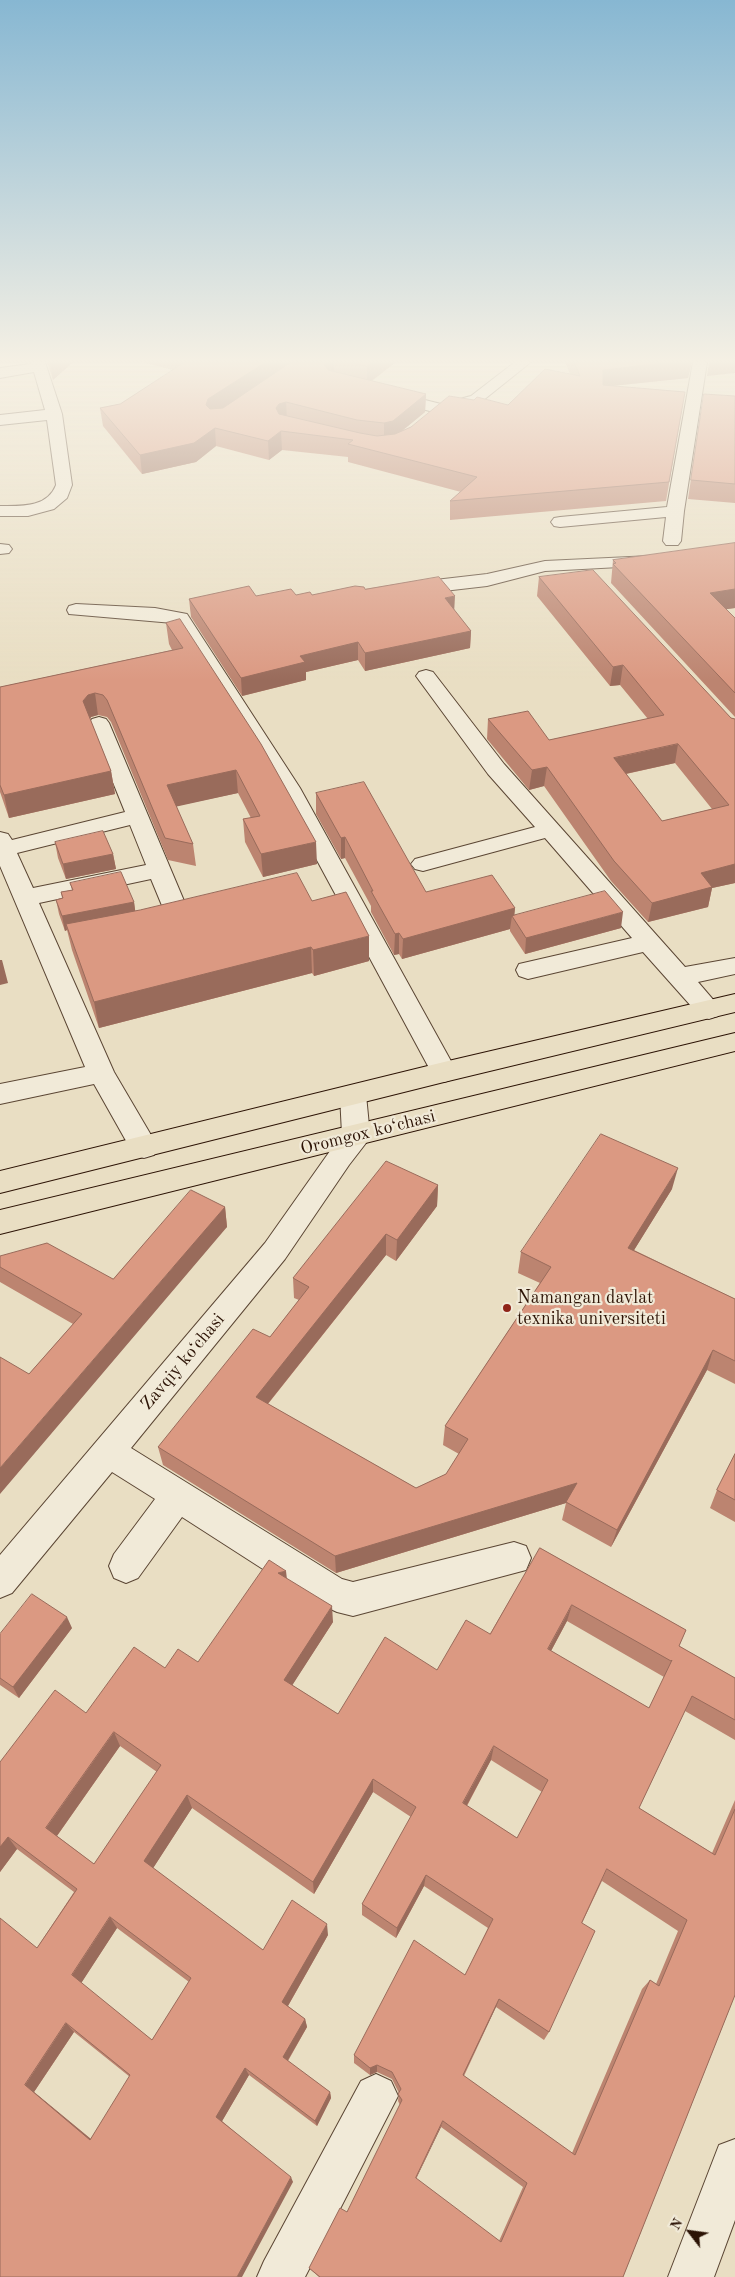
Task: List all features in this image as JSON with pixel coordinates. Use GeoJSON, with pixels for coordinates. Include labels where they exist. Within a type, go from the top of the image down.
{"type":"FeatureCollection","features":[{"type":"Feature","properties":{"kind":"main road"},"geometry":{"type":"LineString","coordinates":[[0,1182],[444,1072],[735,1003]]}},
{"type":"Feature","properties":{"kind":"main road","name":"Oromgox ko‘chasi"},"geometry":{"type":"LineString","coordinates":[[0,1222],[735,1042]]}},
{"type":"Feature","properties":{"kind":"street"},"geometry":{"type":"LineString","coordinates":[[0,511],[21,511],[45,506],[56,500],[63,493],[62,468]]}},
{"type":"Feature","properties":{"kind":"street"},"geometry":{"type":"LineString","coordinates":[[672,541],[682,468]]}},
{"type":"Feature","properties":{"kind":"street"},"geometry":{"type":"LineString","coordinates":[[560,522],[675,511]]}},
{"type":"Feature","properties":{"kind":"street"},"geometry":{"type":"LineString","coordinates":[[388,592],[487,580],[545,566],[664,560]]}},
{"type":"Feature","properties":{"kind":"street"},"geometry":{"type":"LineString","coordinates":[[487,580],[510,586],[596,581]]}},
{"type":"Feature","properties":{"kind":"street"},"geometry":{"type":"LineString","coordinates":[[76,610],[165,614],[180,618],[289,788],[444,1072]]}},
{"type":"Feature","properties":{"kind":"street"},"geometry":{"type":"LineString","coordinates":[[426,676],[496,769],[709,1010]]}},
{"type":"Feature","properties":{"kind":"street"},"geometry":{"type":"LineString","coordinates":[[99,723],[175,912],[164,921],[128,929]]}},
{"type":"Feature","properties":{"kind":"street"},"geometry":{"type":"LineString","coordinates":[[137,816],[2,844],[24,898],[55,943],[101,1073],[144,1147]]}},
{"type":"Feature","properties":{"kind":"street"},"geometry":{"type":"LineString","coordinates":[[423,864],[550,830]]}},
{"type":"Feature","properties":{"kind":"street"},"geometry":{"type":"LineString","coordinates":[[24,898],[159,870]]}},
{"type":"Feature","properties":{"kind":"street"},"geometry":{"type":"LineString","coordinates":[[528,970],[649,942]]}},
{"type":"Feature","properties":{"kind":"street"},"geometry":{"type":"LineString","coordinates":[[680,977],[735,966]]}},
{"type":"Feature","properties":{"kind":"street"},"geometry":{"type":"LineString","coordinates":[[0,1094],[101,1073]]}},
{"type":"Feature","properties":{"kind":"street"},"geometry":{"type":"LineString","coordinates":[[354,1094],[356,1136]]}},
{"type":"Feature","properties":{"kind":"street","name":"Zavqiy koʻchasi"},"geometry":{"type":"LineString","coordinates":[[0,1581],[276,1251],[338,1158],[356,1136]]}},
{"type":"Feature","properties":{"kind":"street"},"geometry":{"type":"LineString","coordinates":[[109,1452],[323,1588],[337,1595],[353,1599],[514,1558]]}},
{"type":"Feature","properties":{"kind":"street"},"geometry":{"type":"LineString","coordinates":[[126,1566],[178,1495]]}},
{"type":"Feature","properties":{"kind":"street"},"geometry":{"type":"LineString","coordinates":[[280,2277],[376,2096]]}},
{"type":"Feature","properties":{"kind":"street"},"geometry":{"type":"LineString","coordinates":[[691,2277],[735,2161]]}},
{"type":"Feature","properties":{"kind":"building"},"geometry":{"type":"Polygon","coordinates":[[[443,468],[671,468],[669,482],[450,501],[477,477],[443,468]]]}},
{"type":"Feature","properties":{"kind":"building"},"geometry":{"type":"Polygon","coordinates":[[[693,468],[735,468],[735,484],[691,480],[693,468]]]}},
{"type":"Feature","properties":{"kind":"building"},"geometry":{"type":"Polygon","coordinates":[[[735,543],[735,589],[710,593],[735,618],[735,693],[613,564],[616,563],[613,560],[735,543]]]}},
{"type":"Feature","properties":{"kind":"building"},"geometry":{"type":"Polygon","coordinates":[[[593,570],[731,718],[735,719],[735,864],[701,873],[712,887],[652,903],[614,861],[547,767],[532,770],[488,719],[528,711],[549,740],[664,715],[623,665],[613,667],[539,577],[593,570]],[[678,744],[614,758],[662,821],[729,805],[678,744]]]}},
{"type":"Feature","properties":{"kind":"building"},"geometry":{"type":"Polygon","coordinates":[[[439,577],[455,596],[445,598],[471,631],[365,653],[358,642],[300,656],[305,662],[241,678],[189,599],[249,586],[256,596],[291,589],[296,595],[310,592],[312,595],[355,586],[364,587],[365,589],[439,577]]]}},
{"type":"Feature","properties":{"kind":"building"},"geometry":{"type":"Polygon","coordinates":[[[180,619],[261,744],[316,842],[261,854],[243,819],[260,816],[236,770],[167,785],[193,844],[165,838],[107,700],[103,695],[95,693],[88,695],[83,701],[111,771],[4,795],[0,785],[0,687],[183,648],[166,623],[180,619]]]}},
{"type":"Feature","properties":{"kind":"building"},"geometry":{"type":"Polygon","coordinates":[[[364,782],[426,892],[492,875],[515,908],[403,939],[399,933],[395,934],[371,891],[373,891],[345,837],[341,838],[316,793],[364,782]]]}},
{"type":"Feature","properties":{"kind":"building"},"geometry":{"type":"Polygon","coordinates":[[[103,831],[113,854],[63,864],[55,842],[103,831]]]}},
{"type":"Feature","properties":{"kind":"building"},"geometry":{"type":"Polygon","coordinates":[[[121,872],[134,902],[62,916],[56,900],[63,898],[61,892],[73,890],[70,883],[121,872]]]}},
{"type":"Feature","properties":{"kind":"building"},"geometry":{"type":"Polygon","coordinates":[[[297,873],[312,901],[346,892],[369,936],[313,950],[311,947],[94,1002],[66,924],[140,910],[297,873]]]}},
{"type":"Feature","properties":{"kind":"building"},"geometry":{"type":"Polygon","coordinates":[[[605,891],[623,912],[526,938],[512,916],[605,891]]]}},
{"type":"Feature","properties":{"kind":"building"},"geometry":{"type":"Polygon","coordinates":[[[601,1134],[678,1168],[628,1248],[735,1299],[735,1361],[713,1350],[617,1530],[566,1502],[577,1483],[335,1556],[158,1447],[253,1329],[270,1337],[309,1287],[293,1278],[386,1161],[438,1185],[397,1240],[386,1234],[256,1397],[416,1488],[446,1474],[468,1439],[445,1426],[551,1267],[521,1252],[601,1134]]]}},
{"type":"Feature","properties":{"kind":"building"},"geometry":{"type":"Polygon","coordinates":[[[191,1190],[225,1207],[0,1468],[0,1357],[29,1374],[82,1314],[0,1267],[0,1256],[47,1243],[113,1279],[191,1190]]]}},
{"type":"Feature","properties":{"kind":"building"},"geometry":{"type":"Polygon","coordinates":[[[735,1454],[735,1500],[717,1490],[735,1454]]]}},
{"type":"Feature","properties":{"kind":"building"},"geometry":{"type":"Polygon","coordinates":[[[540,1548],[686,1630],[679,1646],[735,1678],[735,1720],[692,1696],[639,1808],[715,1855],[735,1809],[735,1995],[623,2277],[320,2277],[309,2268],[340,2208],[347,2212],[402,2100],[398,2094],[401,2089],[392,2072],[377,2065],[370,2068],[354,2055],[414,1940],[465,1975],[493,1919],[426,1875],[397,1928],[362,1904],[416,1807],[373,1779],[313,1882],[187,1795],[144,1861],[263,1950],[292,1900],[327,1924],[282,2002],[305,2019],[283,2057],[330,2092],[315,2121],[245,2068],[216,2117],[291,2177],[237,2277],[0,2277],[0,1918],[37,1948],[77,1889],[8,1837],[0,1847],[0,1762],[55,1690],[86,1713],[134,1647],[165,1668],[178,1649],[198,1662],[269,1560],[286,1571],[278,1573],[332,1606],[284,1680],[338,1714],[385,1637],[437,1670],[466,1620],[490,1634],[540,1548]],[[572,1605],[548,1649],[649,1708],[672,1660],[572,1605]],[[114,1732],[46,1828],[94,1864],[161,1765],[114,1732]],[[494,1746],[463,1803],[517,1838],[548,1780],[494,1746]],[[607,1869],[582,1923],[595,1931],[549,2032],[499,1999],[463,2075],[575,2155],[650,1980],[659,1986],[687,1920],[607,1869]],[[110,1917],[72,1975],[152,2040],[191,1978],[110,1917]],[[66,2023],[25,2085],[90,2140],[130,2075],[66,2023]],[[443,2121],[416,2178],[501,2242],[527,2183],[443,2121]]]}},
{"type":"Feature","properties":{"kind":"building"},"geometry":{"type":"Polygon","coordinates":[[[32,1594],[67,1617],[13,1687],[0,1678],[0,1634],[32,1594]]]}},
{"type":"Feature","properties":{"kind":"place","name":"Namangan davlat texnika universiteti"},"geometry":{"type":"Point","coordinates":[507,1308]}}]}
